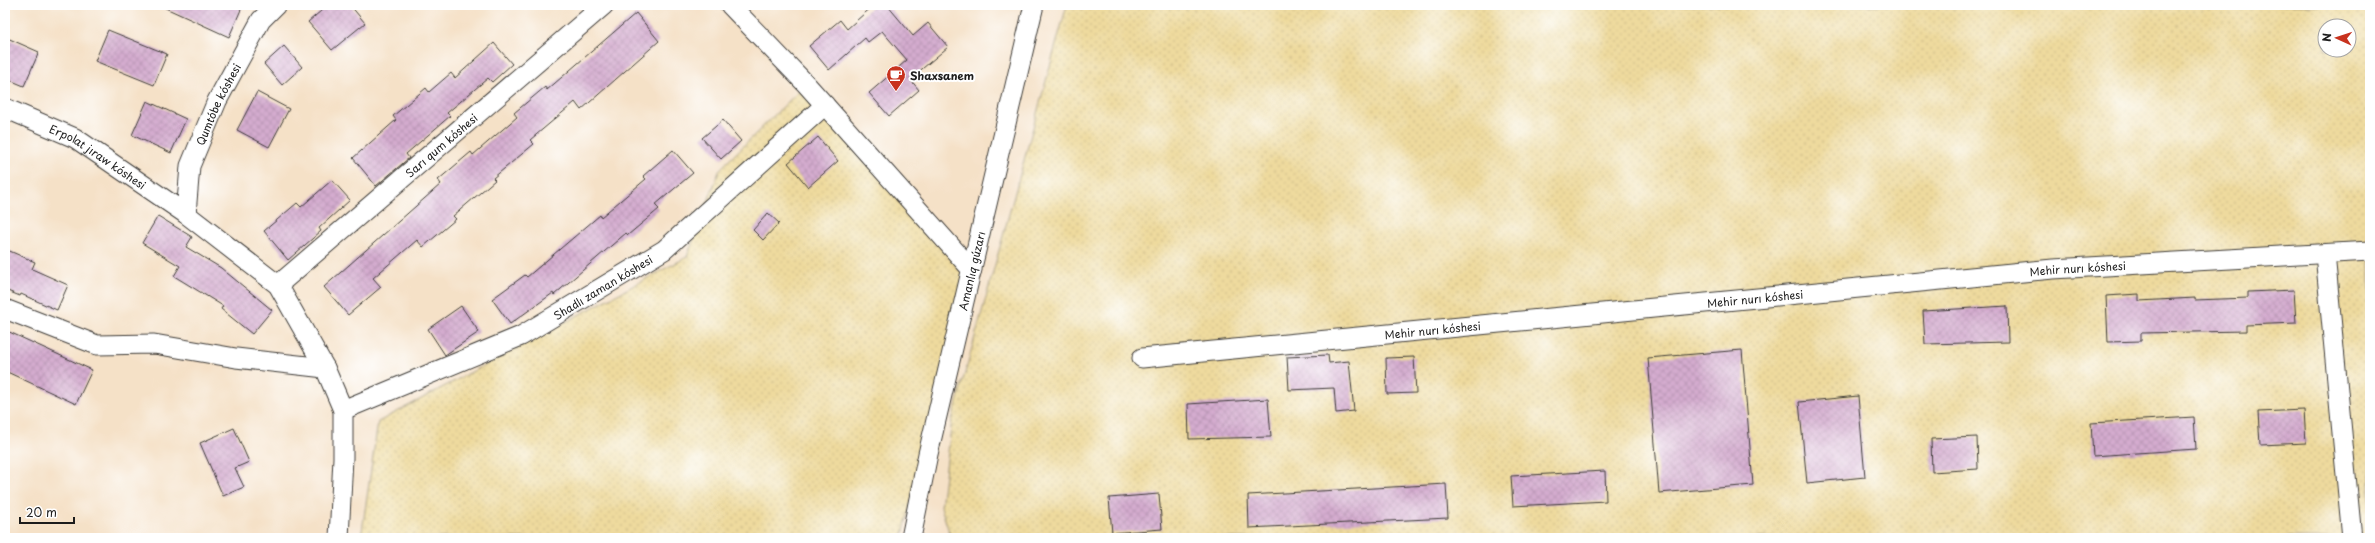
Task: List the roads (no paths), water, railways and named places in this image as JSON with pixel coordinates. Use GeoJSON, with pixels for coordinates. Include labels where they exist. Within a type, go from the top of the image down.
{"type":"FeatureCollection","features":[{"type":"Feature","properties":{"kind":"street","name":"Qumtóbe kóshesi"},"geometry":{"type":"LineString","coordinates":[[186,214],[190,166],[217,101],[261,20],[276,5]]}},
{"type":"Feature","properties":{"kind":"street","name":"Sarı qum kóshesi"},"geometry":{"type":"LineString","coordinates":[[278,285],[604,5]]}},
{"type":"Feature","properties":{"kind":"street"},"geometry":{"type":"LineString","coordinates":[[730,5],[825,105],[972,270]]}},
{"type":"Feature","properties":{"kind":"street","name":"Amanlıq gúzarı"},"geometry":{"type":"LineString","coordinates":[[911,538],[928,454],[1034,5]]}},
{"type":"Feature","properties":{"kind":"street","name":"Shadlı zaman kóshesi"},"geometry":{"type":"LineString","coordinates":[[343,410],[520,336],[664,250],[825,105]]}},
{"type":"Feature","properties":{"kind":"street","name":"Erpolat jıraw kóshesi"},"geometry":{"type":"LineString","coordinates":[[5,108],[75,138],[186,214],[278,285]]}},
{"type":"Feature","properties":{"kind":"street","name":"Mehir nurı kóshesi"},"geometry":{"type":"LineString","coordinates":[[1142,358],[2053,269],[2370,251]]}},
{"type":"Feature","properties":{"kind":"street"},"geometry":{"type":"LineString","coordinates":[[2326,254],[2352,538]]}},
{"type":"Feature","properties":{"kind":"street"},"geometry":{"type":"LineString","coordinates":[[278,285],[325,368],[343,410],[343,458],[339,538]]}},
{"type":"Feature","properties":{"kind":"street"},"geometry":{"type":"LineString","coordinates":[[5,308],[97,345],[154,344],[236,358],[325,368]]}},
{"type":"Feature","properties":{"kind":"place","name":"Shaxsanem"},"geometry":{"type":"Point","coordinates":[896,92]}}]}
